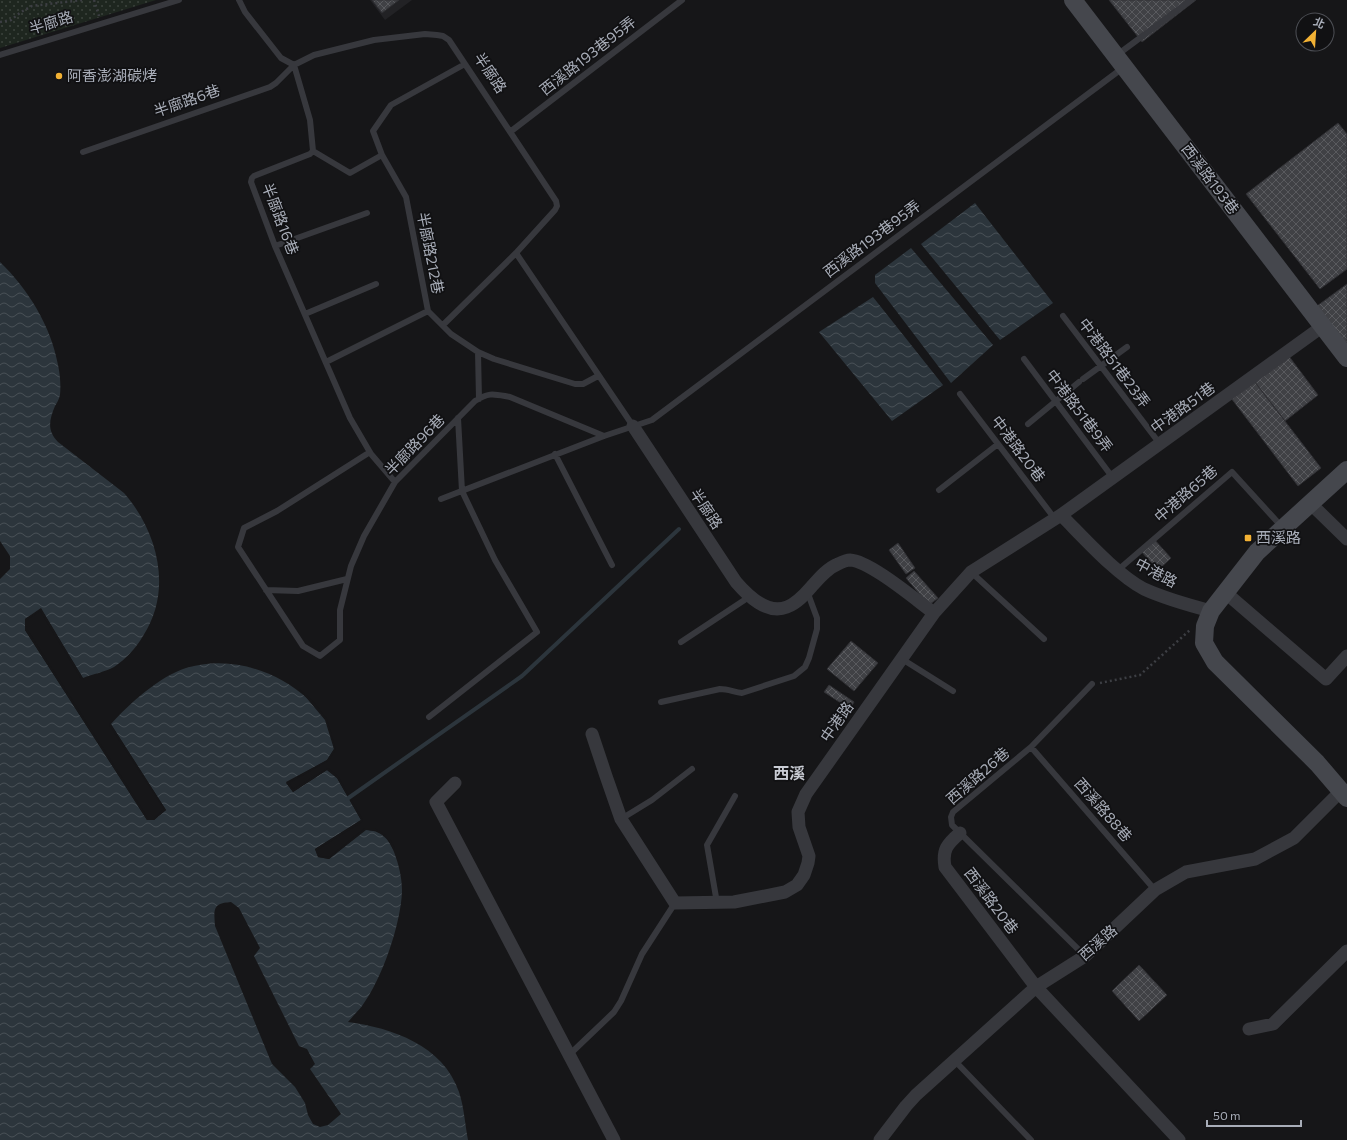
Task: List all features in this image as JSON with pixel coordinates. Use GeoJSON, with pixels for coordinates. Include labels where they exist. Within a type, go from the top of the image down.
{"type":"FeatureCollection","features":[{"type":"Feature","properties":{"kind":"street","name":"西溪路193巷"},"geometry":{"type":"LineString","coordinates":[[1073,0],[1347,358]]}},
{"type":"Feature","properties":{"kind":"street","name":"中港路51巷"},"geometry":{"type":"LineString","coordinates":[[1058,517],[1323,326]]}},
{"type":"Feature","properties":{"kind":"street","name":"半廍路"},"geometry":{"type":"LineString","coordinates":[[633,426],[732,576],[749,597],[764,606],[777,609],[788,607],[800,599],[820,577],[834,565],[848,560],[860,562],[876,571],[934,613]]}},
{"type":"Feature","properties":{"kind":"street","name":"西溪路"},"geometry":{"type":"LineString","coordinates":[[881,1140],[906,1106],[954,1061],[1036,987],[1085,956],[1155,890],[1186,872],[1255,859],[1294,838],[1344,794],[1317,763],[1215,662],[1204,643],[1205,626],[1211,611],[1257,552],[1347,470]]}},
{"type":"Feature","properties":{"kind":"street"},"geometry":{"type":"LineString","coordinates":[[1310,504],[1347,539]]}},
{"type":"Feature","properties":{"kind":"street","name":"中港路"},"geometry":{"type":"LineString","coordinates":[[675,903],[734,902],[785,892],[797,885],[804,875],[809,856],[799,827],[798,812],[806,794],[934,613],[971,572],[1058,517],[1118,570],[1143,588],[1172,600],[1211,611]]}},
{"type":"Feature","properties":{"kind":"street"},"geometry":{"type":"LineString","coordinates":[[1226,593],[1326,679],[1347,656]]}},
{"type":"Feature","properties":{"kind":"street"},"geometry":{"type":"LineString","coordinates":[[592,734],[621,819],[675,903]]}},
{"type":"Feature","properties":{"kind":"street"},"geometry":{"type":"LineString","coordinates":[[454,783],[436,802],[614,1140]]}},
{"type":"Feature","properties":{"kind":"street","name":"西溪路20巷"},"geometry":{"type":"LineString","coordinates":[[960,833],[950,841],[945,850],[943,856],[945,867],[1036,987],[1179,1140]]}},
{"type":"Feature","properties":{"kind":"street"},"geometry":{"type":"LineString","coordinates":[[1248,1029],[1273,1024],[1347,952]]}},
{"type":"Feature","properties":{"kind":"lane","name":"半廍路"},"geometry":{"type":"LineString","coordinates":[[0,55],[179,0]]}},
{"type":"Feature","properties":{"kind":"lane"},"geometry":{"type":"LineString","coordinates":[[239,0],[245,12],[280,58],[294,65],[310,120],[313,151],[350,173],[382,154]]}},
{"type":"Feature","properties":{"kind":"lane","name":"西溪路193巷95弄"},"geometry":{"type":"LineString","coordinates":[[510,132],[682,0]]}},
{"type":"Feature","properties":{"kind":"lane","name":"西溪路193巷95弄"},"geometry":{"type":"LineString","coordinates":[[633,426],[652,420],[1120,61],[1191,0]]}},
{"type":"Feature","properties":{"kind":"lane","name":"半廍路"},"geometry":{"type":"LineString","coordinates":[[294,65],[314,55],[374,40],[425,34],[443,36],[449,40],[556,201],[557,206],[555,210],[516,253],[443,325]]}},
{"type":"Feature","properties":{"kind":"lane","name":"半廍路212巷"},"geometry":{"type":"LineString","coordinates":[[465,64],[391,105],[373,131],[382,154],[406,197],[428,311],[451,334],[478,352],[494,359],[575,384],[583,384],[598,376]]}},
{"type":"Feature","properties":{"kind":"lane","name":"半廍路6巷"},"geometry":{"type":"LineString","coordinates":[[83,152],[270,87],[294,65]]}},
{"type":"Feature","properties":{"kind":"lane","name":"半廍路16巷"},"geometry":{"type":"LineString","coordinates":[[313,151],[310,154],[254,176],[251,182],[275,246],[350,418],[370,452],[395,482]]}},
{"type":"Feature","properties":{"kind":"lane"},"geometry":{"type":"LineString","coordinates":[[275,246],[367,213]]}},
{"type":"Feature","properties":{"kind":"lane","name":"半廍路"},"geometry":{"type":"LineString","coordinates":[[516,253],[633,426]]}},
{"type":"Feature","properties":{"kind":"lane"},"geometry":{"type":"LineString","coordinates":[[305,314],[376,284]]}},
{"type":"Feature","properties":{"kind":"lane"},"geometry":{"type":"LineString","coordinates":[[326,362],[428,311]]}},
{"type":"Feature","properties":{"kind":"lane","name":"中港路51巷23弄"},"geometry":{"type":"LineString","coordinates":[[1062,316],[1160,444]]}},
{"type":"Feature","properties":{"kind":"lane"},"geometry":{"type":"LineString","coordinates":[[1028,424],[1081,381],[1127,347]]}},
{"type":"Feature","properties":{"kind":"lane"},"geometry":{"type":"LineString","coordinates":[[478,352],[479,398],[486,394],[496,394],[510,397],[604,436]]}},
{"type":"Feature","properties":{"kind":"lane","name":"中港路51巷9弄"},"geometry":{"type":"LineString","coordinates":[[1024,359],[1113,478]]}},
{"type":"Feature","properties":{"kind":"lane","name":"中港路20巷"},"geometry":{"type":"LineString","coordinates":[[960,394],[998,444],[1058,517]]}},
{"type":"Feature","properties":{"kind":"lane","name":"半廍路96巷"},"geometry":{"type":"LineString","coordinates":[[266,590],[303,646],[320,656],[340,640],[340,610],[351,566],[364,536],[395,482],[479,398]]}},
{"type":"Feature","properties":{"kind":"lane"},"geometry":{"type":"LineString","coordinates":[[429,717],[537,632],[495,560],[462,491],[458,418]]}},
{"type":"Feature","properties":{"kind":"lane"},"geometry":{"type":"LineString","coordinates":[[441,499],[555,454],[633,426]]}},
{"type":"Feature","properties":{"kind":"lane"},"geometry":{"type":"LineString","coordinates":[[939,490],[998,444]]}},
{"type":"Feature","properties":{"kind":"lane"},"geometry":{"type":"LineString","coordinates":[[348,580],[298,591],[266,590],[238,547],[244,528],[277,511],[370,452]]}},
{"type":"Feature","properties":{"kind":"lane"},"geometry":{"type":"LineString","coordinates":[[555,454],[612,565]]}},
{"type":"Feature","properties":{"kind":"lane","name":"中港路65巷"},"geometry":{"type":"LineString","coordinates":[[1118,570],[1232,472],[1283,528]]}},
{"type":"Feature","properties":{"kind":"lane"},"geometry":{"type":"LineString","coordinates":[[971,572],[1044,638]]}},
{"type":"Feature","properties":{"kind":"lane"},"geometry":{"type":"LineString","coordinates":[[661,702],[720,689],[742,693],[794,676],[804,667],[809,658],[817,629],[818,618],[807,591]]}},
{"type":"Feature","properties":{"kind":"lane"},"geometry":{"type":"LineString","coordinates":[[681,642],[749,597]]}},
{"type":"Feature","properties":{"kind":"lane"},"geometry":{"type":"LineString","coordinates":[[902,659],[953,692]]}},
{"type":"Feature","properties":{"kind":"lane","name":"西溪路26巷"},"geometry":{"type":"LineString","coordinates":[[1085,956],[952,825],[951,817],[953,812],[1031,748],[1092,684]]}},
{"type":"Feature","properties":{"kind":"lane","name":"西溪路88巷"},"geometry":{"type":"LineString","coordinates":[[1031,748],[1155,890]]}},
{"type":"Feature","properties":{"kind":"lane"},"geometry":{"type":"LineString","coordinates":[[621,819],[652,800],[692,769]]}},
{"type":"Feature","properties":{"kind":"lane"},"geometry":{"type":"LineString","coordinates":[[716,903],[706,845],[735,796]]}},
{"type":"Feature","properties":{"kind":"lane"},"geometry":{"type":"LineString","coordinates":[[569,1055],[614,1012],[642,954],[675,903]]}},
{"type":"Feature","properties":{"kind":"lane"},"geometry":{"type":"LineString","coordinates":[[954,1061],[1032,1140]]}},
{"type":"Feature","properties":{"kind":"path"},"geometry":{"type":"LineString","coordinates":[[0,22],[11,20],[32,6],[82,0]]}},
{"type":"Feature","properties":{"kind":"path"},"geometry":{"type":"LineString","coordinates":[[94,0],[101,24]]}},
{"type":"Feature","properties":{"kind":"path"},"geometry":{"type":"LineString","coordinates":[[1092,684],[1140,674],[1193,627]]}},
{"type":"Feature","properties":{"kind":"shaded area"},"geometry":{"type":"Polygon","coordinates":[[[0,0],[156,0],[0,48],[0,0]]]}},
{"type":"Feature","properties":{"kind":"shaded area"},"geometry":{"type":"Polygon","coordinates":[[[370,0],[412,0],[385,20],[370,0]]]}},
{"type":"Feature","properties":{"kind":"water"},"geometry":{"type":"Polygon","coordinates":[[[975,203],[1053,303],[1000,340],[921,244],[975,203]]]}},
{"type":"Feature","properties":{"kind":"water"},"geometry":{"type":"Polygon","coordinates":[[[911,248],[993,345],[951,383],[875,283],[875,275],[911,248]]]}},
{"type":"Feature","properties":{"kind":"water"},"geometry":{"type":"Polygon","coordinates":[[[0,262],[29,296],[44,322],[55,350],[59,372],[60,396],[50,421],[54,438],[124,493],[136,508],[146,525],[158,562],[159,581],[157,600],[152,618],[143,636],[134,649],[127,657],[114,667],[83,678],[41,609],[25,619],[25,630],[147,820],[154,820],[166,810],[111,724],[136,700],[166,677],[186,668],[202,664],[235,664],[267,673],[281,680],[308,699],[320,712],[326,720],[334,749],[327,760],[286,782],[293,792],[327,770],[337,778],[361,820],[315,849],[318,857],[329,859],[365,830],[376,832],[384,836],[392,847],[399,867],[402,891],[401,904],[394,935],[377,981],[362,1006],[348,1022],[398,1034],[428,1051],[441,1062],[451,1076],[459,1092],[468,1140],[0,1140],[0,579],[10,569],[10,556],[0,541],[0,262]],[[231,902],[217,906],[214,916],[215,926],[272,1064],[295,1087],[305,1103],[308,1115],[313,1124],[320,1127],[328,1125],[341,1114],[310,1069],[315,1064],[307,1049],[299,1046],[254,956],[260,948],[239,908],[231,902]]]}},
{"type":"Feature","properties":{"kind":"water"},"geometry":{"type":"Polygon","coordinates":[[[873,297],[943,385],[892,421],[819,332],[873,297]]]}},
{"type":"Feature","properties":{"kind":"pier"},"geometry":{"type":"Polygon","coordinates":[[[41,608],[84,680],[81,679],[40,611],[27,620],[27,629],[148,818],[154,818],[164,809],[109,725],[110,723],[166,810],[154,820],[147,820],[25,630],[25,619],[41,608]]]}},
{"type":"Feature","properties":{"kind":"pier"},"geometry":{"type":"Polygon","coordinates":[[[299,689],[312,700],[327,719],[336,750],[328,761],[289,783],[293,789],[328,768],[338,776],[363,820],[317,850],[319,856],[329,857],[365,828],[376,829],[386,835],[395,848],[393,849],[385,836],[376,831],[366,830],[329,859],[318,857],[315,849],[361,820],[337,778],[327,770],[293,792],[286,783],[327,760],[334,749],[325,720],[299,689]]]}},
{"type":"Feature","properties":{"kind":"building"},"geometry":{"type":"Polygon","coordinates":[[[372,0],[399,0],[382,13],[372,0]]]}},
{"type":"Feature","properties":{"kind":"building"},"geometry":{"type":"Polygon","coordinates":[[[1109,0],[1196,0],[1142,42],[1109,0]]]}},
{"type":"Feature","properties":{"kind":"building"},"geometry":{"type":"Polygon","coordinates":[[[1338,123],[1347,134],[1347,269],[1320,289],[1246,194],[1338,123]]]}},
{"type":"Feature","properties":{"kind":"building"},"geometry":{"type":"Polygon","coordinates":[[[1347,284],[1347,347],[1317,306],[1347,284]]]}},
{"type":"Feature","properties":{"kind":"building"},"geometry":{"type":"Polygon","coordinates":[[[1285,351],[1318,395],[1285,421],[1251,377],[1285,351]]]}},
{"type":"Feature","properties":{"kind":"building"},"geometry":{"type":"Polygon","coordinates":[[[1251,377],[1321,468],[1298,486],[1228,394],[1251,377]]]}},
{"type":"Feature","properties":{"kind":"building"},"geometry":{"type":"Polygon","coordinates":[[[1153,538],[1171,558],[1158,570],[1140,550],[1153,538]]]}},
{"type":"Feature","properties":{"kind":"building"},"geometry":{"type":"Polygon","coordinates":[[[898,543],[915,568],[906,574],[889,550],[898,543]]]}},
{"type":"Feature","properties":{"kind":"building"},"geometry":{"type":"Polygon","coordinates":[[[914,571],[938,598],[929,605],[906,578],[914,571]]]}},
{"type":"Feature","properties":{"kind":"building"},"geometry":{"type":"Polygon","coordinates":[[[851,641],[878,663],[854,691],[827,669],[851,641]]]}},
{"type":"Feature","properties":{"kind":"building"},"geometry":{"type":"Polygon","coordinates":[[[829,685],[854,702],[850,709],[824,692],[829,685]]]}},
{"type":"Feature","properties":{"kind":"building"},"geometry":{"type":"Polygon","coordinates":[[[1139,965],[1167,995],[1139,1021],[1112,991],[1139,965]]]}},
{"type":"Feature","properties":{"kind":"waterway"},"geometry":{"type":"LineString","coordinates":[[347,799],[522,676],[679,529]]}},
{"type":"Feature","properties":{"kind":"place","name":"阿香澎湖碳烤"},"geometry":{"type":"Point","coordinates":[59,76]}},
{"type":"Feature","properties":{"kind":"place","name":"西溪路"},"geometry":{"type":"Point","coordinates":[1248,538]}},
{"type":"Feature","properties":{"kind":"district","name":"西溪"},"geometry":{"type":"Point","coordinates":[789,773]}}]}
